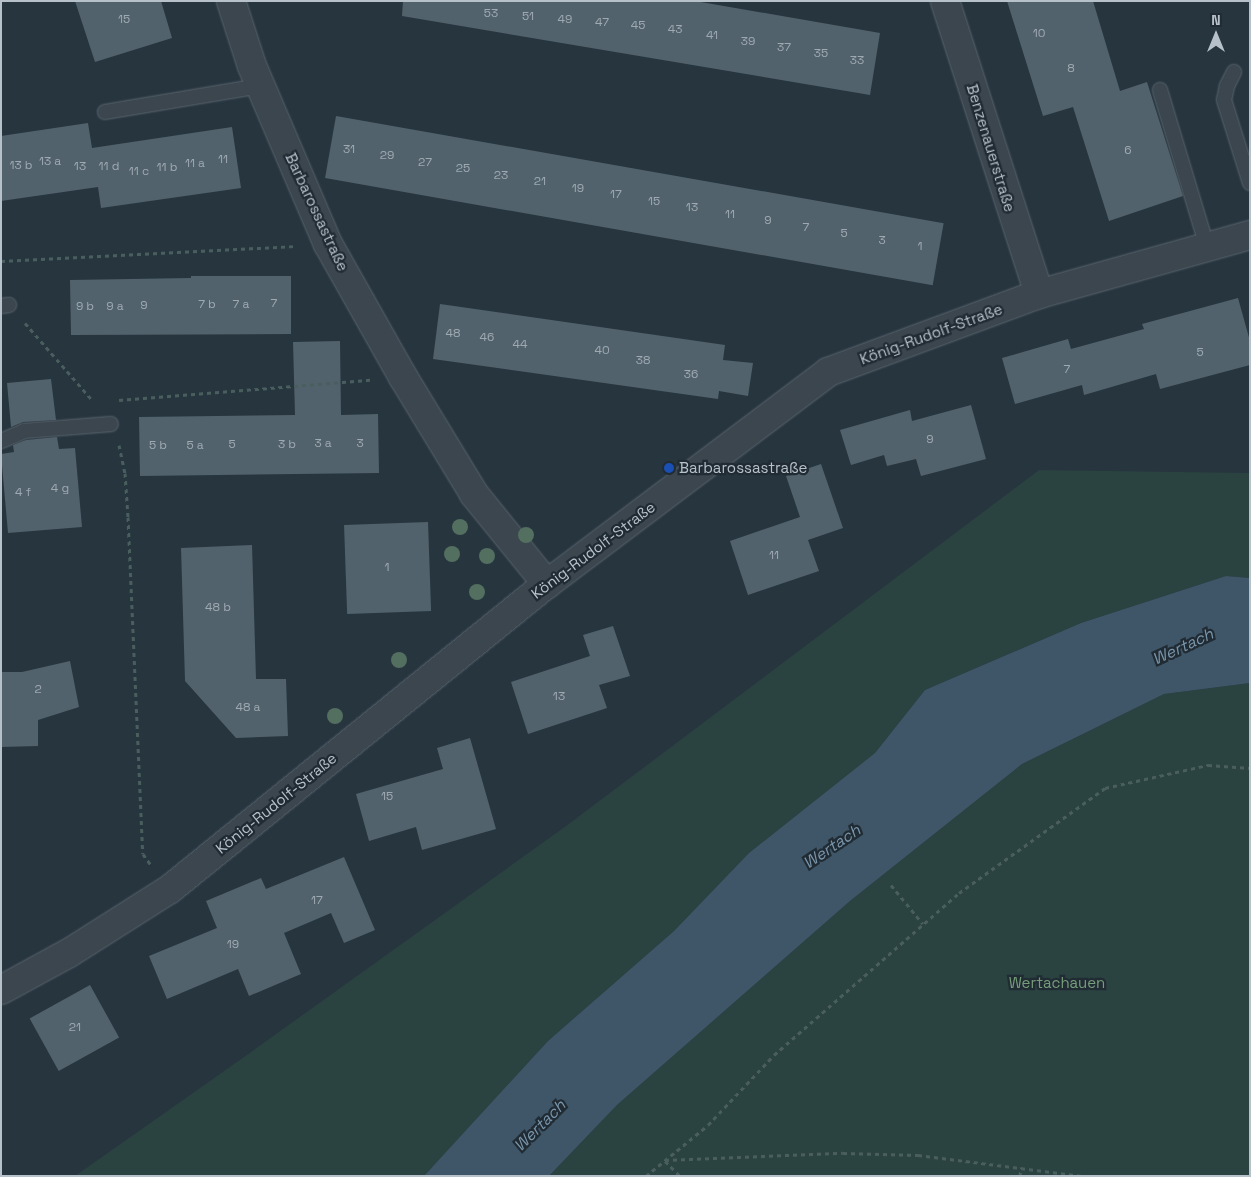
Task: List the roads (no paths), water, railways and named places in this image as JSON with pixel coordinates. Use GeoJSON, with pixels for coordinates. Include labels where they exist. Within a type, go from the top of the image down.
{"type":"FeatureCollection","features":[{"type":"Feature","properties":{"kind":"street","name":"Barbarossastraße"},"geometry":{"type":"LineString","coordinates":[[231,1],[261,86],[328,244],[403,377],[474,494],[547,584]]}},
{"type":"Feature","properties":{"kind":"street","name":"Benzenauerstraße"},"geometry":{"type":"LineString","coordinates":[[945,1],[1038,294]]}},
{"type":"Feature","properties":{"kind":"street","name":"König-Rudolf-Straße"},"geometry":{"type":"LineString","coordinates":[[1,990],[69,953],[170,889],[547,584],[828,372],[1038,294],[1250,235]]}},
{"type":"Feature","properties":{"kind":"lane"},"geometry":{"type":"LineString","coordinates":[[1234,72],[1227,86],[1224,100],[1250,183]]}},
{"type":"Feature","properties":{"kind":"lane"},"geometry":{"type":"LineString","coordinates":[[105,112],[261,86]]}},
{"type":"Feature","properties":{"kind":"lane"},"geometry":{"type":"LineString","coordinates":[[1160,90],[1207,247]]}},
{"type":"Feature","properties":{"kind":"lane"},"geometry":{"type":"LineString","coordinates":[[1,441],[24,432],[111,424]]}},
{"type":"Feature","properties":{"kind":"water","name":"Wertach"},"geometry":{"type":"Polygon","coordinates":[[[1226,576],[1250,578],[1250,683],[1164,694],[1022,764],[850,901],[617,1105],[549,1176],[424,1176],[548,1041],[674,931],[749,853],[875,753],[925,690],[1081,623],[1226,576]]]}},
{"type":"Feature","properties":{"kind":"place","name":"Barbarossastraße"},"geometry":{"type":"Point","coordinates":[669,468]}},
{"type":"Feature","properties":{"kind":"park label","name":"Wertachauen"},"geometry":{"type":"Point","coordinates":[1057,983]}}]}
